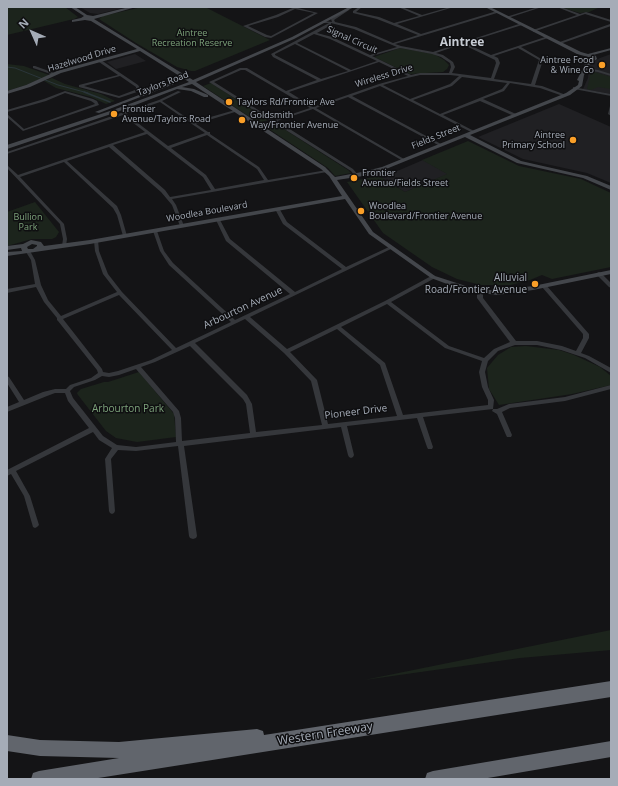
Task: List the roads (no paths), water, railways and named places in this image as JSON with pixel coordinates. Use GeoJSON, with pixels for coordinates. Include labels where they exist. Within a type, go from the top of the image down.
{"type":"FeatureCollection","features":[{"type":"Feature","properties":{"kind":"highway","name":"Western Freeway"},"geometry":{"type":"LineString","coordinates":[[39,779],[611,689]]}},
{"type":"Feature","properties":{"kind":"highway"},"geometry":{"type":"LineString","coordinates":[[7,743],[40,748],[71,750],[138,749],[222,742],[460,712]]}},
{"type":"Feature","properties":{"kind":"highway"},"geometry":{"type":"LineString","coordinates":[[432,779],[611,749]]}},
{"type":"Feature","properties":{"kind":"highway"},"geometry":{"type":"LineString","coordinates":[[453,779],[496,768]]}},
{"type":"Feature","properties":{"kind":"street"},"geometry":{"type":"LineString","coordinates":[[72,7],[85,18]]}},
{"type":"Feature","properties":{"kind":"street"},"geometry":{"type":"LineString","coordinates":[[73,21],[92,18],[134,7]]}},
{"type":"Feature","properties":{"kind":"street"},"geometry":{"type":"LineString","coordinates":[[296,7],[317,13],[271,37],[245,26],[277,16],[296,7]]}},
{"type":"Feature","properties":{"kind":"street"},"geometry":{"type":"LineString","coordinates":[[361,7],[353,12],[378,18],[421,35]]}},
{"type":"Feature","properties":{"kind":"street"},"geometry":{"type":"LineString","coordinates":[[399,7],[422,16]]}},
{"type":"Feature","properties":{"kind":"street"},"geometry":{"type":"LineString","coordinates":[[444,7],[448,9]]}},
{"type":"Feature","properties":{"kind":"street"},"geometry":{"type":"LineString","coordinates":[[395,24],[453,7]]}},
{"type":"Feature","properties":{"kind":"street"},"geometry":{"type":"LineString","coordinates":[[487,7],[589,58]]}},
{"type":"Feature","properties":{"kind":"street"},"geometry":{"type":"LineString","coordinates":[[507,17],[541,7]]}},
{"type":"Feature","properties":{"kind":"street"},"geometry":{"type":"LineString","coordinates":[[558,7],[580,15]]}},
{"type":"Feature","properties":{"kind":"street"},"geometry":{"type":"LineString","coordinates":[[596,7],[602,7]]}},
{"type":"Feature","properties":{"kind":"street"},"geometry":{"type":"LineString","coordinates":[[348,8],[332,20],[359,29],[400,47],[433,53],[446,58],[452,63],[453,67],[450,74]]}},
{"type":"Feature","properties":{"kind":"street","name":"Taylors Road"},"geometry":{"type":"LineString","coordinates":[[7,147],[178,90],[191,82],[294,41],[348,8]]}},
{"type":"Feature","properties":{"kind":"street"},"geometry":{"type":"LineString","coordinates":[[392,44],[496,12]]}},
{"type":"Feature","properties":{"kind":"street"},"geometry":{"type":"LineString","coordinates":[[534,31],[588,13],[611,20]]}},
{"type":"Feature","properties":{"kind":"street"},"geometry":{"type":"LineString","coordinates":[[92,18],[327,171],[371,233],[433,277],[451,284],[480,291],[510,292],[611,272]]}},
{"type":"Feature","properties":{"kind":"street"},"geometry":{"type":"LineString","coordinates":[[324,22],[337,22],[343,18]]}},
{"type":"Feature","properties":{"kind":"street"},"geometry":{"type":"LineString","coordinates":[[314,33],[330,24]]}},
{"type":"Feature","properties":{"kind":"street"},"geometry":{"type":"LineString","coordinates":[[433,53],[520,24]]}},
{"type":"Feature","properties":{"kind":"street"},"geometry":{"type":"LineString","coordinates":[[560,43],[611,25]]}},
{"type":"Feature","properties":{"kind":"street","name":"Signal Circuit"},"geometry":{"type":"LineString","coordinates":[[320,81],[274,56],[273,54],[294,41],[314,33],[331,38],[409,75]]}},
{"type":"Feature","properties":{"kind":"street"},"geometry":{"type":"LineString","coordinates":[[492,56],[547,37]]}},
{"type":"Feature","properties":{"kind":"street"},"geometry":{"type":"LineString","coordinates":[[294,41],[351,71]]}},
{"type":"Feature","properties":{"kind":"street","name":"Taylors Road"},"geometry":{"type":"LineString","coordinates":[[36,138],[109,107],[294,41]]}},
{"type":"Feature","properties":{"kind":"street"},"geometry":{"type":"LineString","coordinates":[[462,43],[497,59],[498,63],[492,80]]}},
{"type":"Feature","properties":{"kind":"street"},"geometry":{"type":"LineString","coordinates":[[370,56],[400,47]]}},
{"type":"Feature","properties":{"kind":"street"},"geometry":{"type":"LineString","coordinates":[[518,47],[541,60],[533,85]]}},
{"type":"Feature","properties":{"kind":"street","name":"Hazelwood Drive"},"geometry":{"type":"LineString","coordinates":[[7,93],[41,81],[55,74],[140,50]]}},
{"type":"Feature","properties":{"kind":"street"},"geometry":{"type":"LineString","coordinates":[[611,50],[589,58],[582,76],[575,88],[611,95]]}},
{"type":"Feature","properties":{"kind":"street"},"geometry":{"type":"LineString","coordinates":[[100,61],[120,75],[138,88],[136,91],[119,97],[80,86],[120,75]]}},
{"type":"Feature","properties":{"kind":"street"},"geometry":{"type":"LineString","coordinates":[[286,92],[380,61]]}},
{"type":"Feature","properties":{"kind":"street"},"geometry":{"type":"LineString","coordinates":[[34,67],[55,74]]}},
{"type":"Feature","properties":{"kind":"street"},"geometry":{"type":"LineString","coordinates":[[356,175],[352,170],[211,82],[243,68],[403,160]]}},
{"type":"Feature","properties":{"kind":"street"},"geometry":{"type":"LineString","coordinates":[[585,69],[611,75]]}},
{"type":"Feature","properties":{"kind":"street","name":"Wireless Drive"},"geometry":{"type":"LineString","coordinates":[[259,126],[409,75],[430,73],[462,75],[533,85],[563,95]]}},
{"type":"Feature","properties":{"kind":"street"},"geometry":{"type":"LineString","coordinates":[[410,100],[451,85],[462,75]]}},
{"type":"Feature","properties":{"kind":"street"},"geometry":{"type":"LineString","coordinates":[[201,88],[201,85],[208,79],[208,76]]}},
{"type":"Feature","properties":{"kind":"street"},"geometry":{"type":"LineString","coordinates":[[191,82],[190,86],[206,96]]}},
{"type":"Feature","properties":{"kind":"street"},"geometry":{"type":"LineString","coordinates":[[440,115],[503,90],[509,82]]}},
{"type":"Feature","properties":{"kind":"street"},"geometry":{"type":"LineString","coordinates":[[380,85],[473,132]]}},
{"type":"Feature","properties":{"kind":"street","name":"Fields Street"},"geometry":{"type":"LineString","coordinates":[[334,179],[371,172],[403,160],[542,104],[575,88]]}},
{"type":"Feature","properties":{"kind":"street"},"geometry":{"type":"LineString","coordinates":[[7,153],[160,101],[178,90],[192,90],[234,110]]}},
{"type":"Feature","properties":{"kind":"street"},"geometry":{"type":"LineString","coordinates":[[7,111],[45,100],[65,92],[92,100],[96,102],[97,105],[23,130],[7,115]]}},
{"type":"Feature","properties":{"kind":"street"},"geometry":{"type":"LineString","coordinates":[[349,96],[440,145]]}},
{"type":"Feature","properties":{"kind":"street"},"geometry":{"type":"LineString","coordinates":[[481,100],[514,115]]}},
{"type":"Feature","properties":{"kind":"street"},"geometry":{"type":"LineString","coordinates":[[160,101],[209,133],[258,168],[267,181]]}},
{"type":"Feature","properties":{"kind":"street"},"geometry":{"type":"LineString","coordinates":[[611,107],[611,115]]}},
{"type":"Feature","properties":{"kind":"street"},"geometry":{"type":"LineString","coordinates":[[194,123],[234,110]]}},
{"type":"Feature","properties":{"kind":"street"},"geometry":{"type":"LineString","coordinates":[[124,114],[205,176],[213,190]]}},
{"type":"Feature","properties":{"kind":"street"},"geometry":{"type":"LineString","coordinates":[[17,177],[148,132]]}},
{"type":"Feature","properties":{"kind":"street"},"geometry":{"type":"LineString","coordinates":[[168,147],[209,133]]}},
{"type":"Feature","properties":{"kind":"street"},"geometry":{"type":"LineString","coordinates":[[464,135],[519,162],[582,176],[611,188]]}},
{"type":"Feature","properties":{"kind":"street"},"geometry":{"type":"LineString","coordinates":[[110,145],[159,186],[174,205],[182,226]]}},
{"type":"Feature","properties":{"kind":"street"},"geometry":{"type":"LineString","coordinates":[[65,161],[114,207],[119,215],[125,236]]}},
{"type":"Feature","properties":{"kind":"street"},"geometry":{"type":"LineString","coordinates":[[7,166],[62,224],[66,245]]}},
{"type":"Feature","properties":{"kind":"street"},"geometry":{"type":"LineString","coordinates":[[169,198],[327,171]]}},
{"type":"Feature","properties":{"kind":"street","name":"Woodlea Boulevard"},"geometry":{"type":"LineString","coordinates":[[27,249],[96,241],[346,198]]}},
{"type":"Feature","properties":{"kind":"street"},"geometry":{"type":"LineString","coordinates":[[277,210],[285,223],[345,269]]}},
{"type":"Feature","properties":{"kind":"street"},"geometry":{"type":"LineString","coordinates":[[218,220],[228,240],[294,294]]}},
{"type":"Feature","properties":{"kind":"street"},"geometry":{"type":"LineString","coordinates":[[155,230],[162,251],[172,264],[234,322]]}},
{"type":"Feature","properties":{"kind":"street"},"geometry":{"type":"LineString","coordinates":[[96,241],[100,262],[106,274],[120,293],[175,350]]}},
{"type":"Feature","properties":{"kind":"street"},"geometry":{"type":"LineString","coordinates":[[34,260],[38,247]]}},
{"type":"Feature","properties":{"kind":"street"},"geometry":{"type":"LineString","coordinates":[[7,248],[27,249]]}},
{"type":"Feature","properties":{"kind":"street","name":"Arbourton Avenue"},"geometry":{"type":"LineString","coordinates":[[67,391],[72,386],[101,374],[114,374],[138,367],[391,248]]}},
{"type":"Feature","properties":{"kind":"street"},"geometry":{"type":"LineString","coordinates":[[7,254],[27,249]]}},
{"type":"Feature","properties":{"kind":"street"},"geometry":{"type":"LineString","coordinates":[[27,249],[34,260],[38,285],[46,301],[100,370],[101,374]]}},
{"type":"Feature","properties":{"kind":"street"},"geometry":{"type":"LineString","coordinates":[[599,274],[611,286]]}},
{"type":"Feature","properties":{"kind":"street"},"geometry":{"type":"LineString","coordinates":[[286,352],[387,302],[433,277]]}},
{"type":"Feature","properties":{"kind":"street"},"geometry":{"type":"LineString","coordinates":[[7,290],[38,285]]}},
{"type":"Feature","properties":{"kind":"street"},"geometry":{"type":"LineString","coordinates":[[544,286],[584,330],[586,338],[578,353]]}},
{"type":"Feature","properties":{"kind":"street"},"geometry":{"type":"LineString","coordinates":[[480,291],[480,298],[514,344]]}},
{"type":"Feature","properties":{"kind":"street"},"geometry":{"type":"LineString","coordinates":[[59,319],[120,293]]}},
{"type":"Feature","properties":{"kind":"street"},"geometry":{"type":"LineString","coordinates":[[387,302],[447,346],[485,360]]}},
{"type":"Feature","properties":{"kind":"street"},"geometry":{"type":"LineString","coordinates":[[246,317],[286,352],[314,380],[325,426]]}},
{"type":"Feature","properties":{"kind":"street"},"geometry":{"type":"LineString","coordinates":[[338,327],[383,364],[401,417]]}},
{"type":"Feature","properties":{"kind":"street"},"geometry":{"type":"LineString","coordinates":[[191,342],[245,397],[249,404],[253,435]]}},
{"type":"Feature","properties":{"kind":"street"},"geometry":{"type":"LineString","coordinates":[[509,435],[497,412],[491,407],[491,400],[485,388],[482,372],[485,360],[496,350],[514,344],[537,342],[578,353],[611,371]]}},
{"type":"Feature","properties":{"kind":"street"},"geometry":{"type":"LineString","coordinates":[[138,367],[176,411],[194,536]]}},
{"type":"Feature","properties":{"kind":"street"},"geometry":{"type":"LineString","coordinates":[[7,378],[23,402]]}},
{"type":"Feature","properties":{"kind":"street"},"geometry":{"type":"LineString","coordinates":[[497,412],[509,406],[565,399],[611,387]]}},
{"type":"Feature","properties":{"kind":"street"},"geometry":{"type":"LineString","coordinates":[[7,410],[23,402],[55,391],[67,391]]}},
{"type":"Feature","properties":{"kind":"street","name":"Pioneer Drive"},"geometry":{"type":"LineString","coordinates":[[67,391],[70,399],[93,429],[106,442],[116,447],[136,449],[491,407]]}},
{"type":"Feature","properties":{"kind":"street"},"geometry":{"type":"LineString","coordinates":[[419,415],[430,447]]}},
{"type":"Feature","properties":{"kind":"street"},"geometry":{"type":"LineString","coordinates":[[344,424],[351,455]]}},
{"type":"Feature","properties":{"kind":"street"},"geometry":{"type":"LineString","coordinates":[[34,525],[27,496],[10,471],[93,429]]}},
{"type":"Feature","properties":{"kind":"street"},"geometry":{"type":"LineString","coordinates":[[112,511],[108,459],[116,447]]}},
{"type":"Feature","properties":{"kind":"waterway"},"geometry":{"type":"LineString","coordinates":[[7,67],[15,68],[58,85],[88,93]]}},
{"type":"Feature","properties":{"kind":"waterway"},"geometry":{"type":"LineString","coordinates":[[84,92],[110,102]]}},
{"type":"Feature","properties":{"kind":"place","name":"Aintree Food & Wine Co"},"geometry":{"type":"Point","coordinates":[602,65]}},
{"type":"Feature","properties":{"kind":"place","name":"Taylors Rd/Frontier Ave"},"geometry":{"type":"Point","coordinates":[229,102]}},
{"type":"Feature","properties":{"kind":"place","name":"Frontier Avenue/Taylors Road"},"geometry":{"type":"Point","coordinates":[114,114]}},
{"type":"Feature","properties":{"kind":"place","name":"Goldsmith Way/Frontier Avenue"},"geometry":{"type":"Point","coordinates":[242,120]}},
{"type":"Feature","properties":{"kind":"place","name":"Aintree Primary School"},"geometry":{"type":"Point","coordinates":[573,140]}},
{"type":"Feature","properties":{"kind":"place","name":"Frontier Avenue/Fields Street"},"geometry":{"type":"Point","coordinates":[354,178]}},
{"type":"Feature","properties":{"kind":"place","name":"Woodlea Boulevard/Frontier Avenue"},"geometry":{"type":"Point","coordinates":[361,211]}},
{"type":"Feature","properties":{"kind":"place","name":"Alluvial Road/Frontier Avenue"},"geometry":{"type":"Point","coordinates":[535,284]}},
{"type":"Feature","properties":{"kind":"district","name":"Aintree"},"geometry":{"type":"Point","coordinates":[462,43]}},
{"type":"Feature","properties":{"kind":"park label","name":"Aintree Recreation Reserve"},"geometry":{"type":"Point","coordinates":[192,38]}},
{"type":"Feature","properties":{"kind":"park label","name":"Bullion Park"},"geometry":{"type":"Point","coordinates":[28,222]}},
{"type":"Feature","properties":{"kind":"park label","name":"Arbourton Park"},"geometry":{"type":"Point","coordinates":[128,409]}}]}
